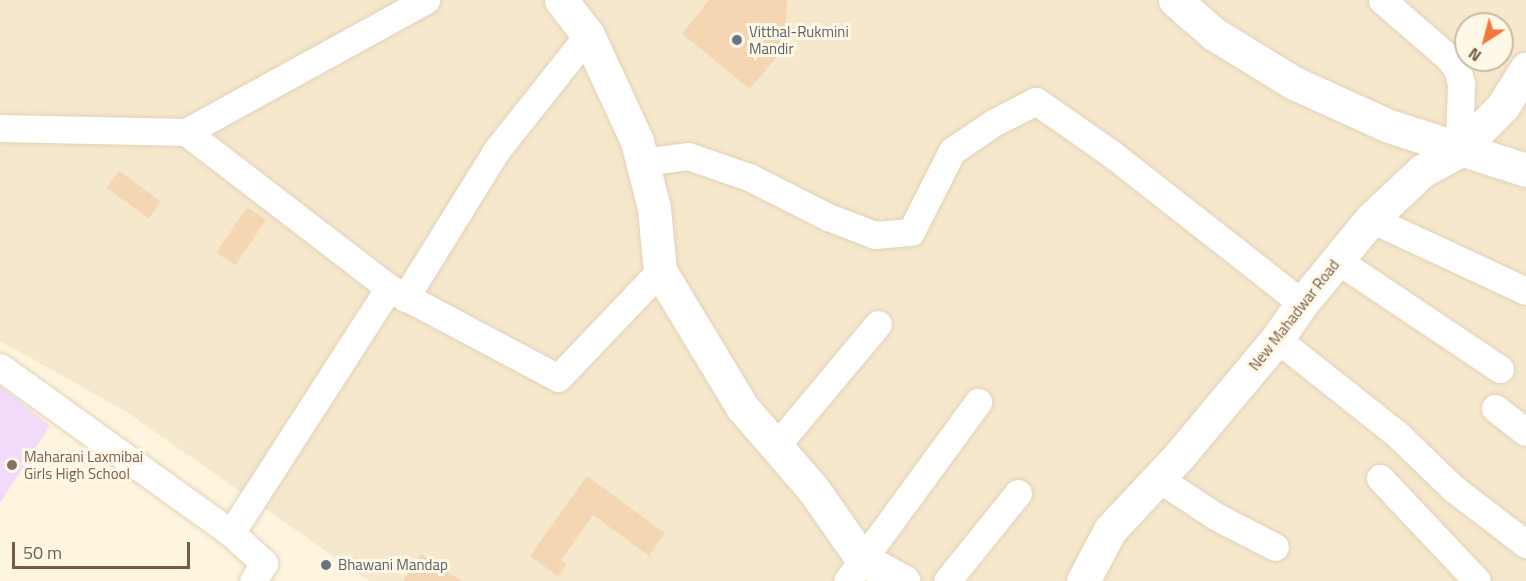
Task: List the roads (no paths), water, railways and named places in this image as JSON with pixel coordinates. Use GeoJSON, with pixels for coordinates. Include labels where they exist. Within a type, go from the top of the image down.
{"type":"FeatureCollection","features":[{"type":"Feature","properties":{"kind":"street"},"geometry":{"type":"LineString","coordinates":[[195,139],[426,0]]}},
{"type":"Feature","properties":{"kind":"street"},"geometry":{"type":"LineString","coordinates":[[561,0],[588,35],[614,84],[642,162],[654,208],[660,271],[742,407],[813,489],[855,570],[903,581]]}},
{"type":"Feature","properties":{"kind":"street"},"geometry":{"type":"LineString","coordinates":[[1175,0],[1214,34],[1294,83],[1389,126],[1459,151],[1526,170]]}},
{"type":"Feature","properties":{"kind":"street"},"geometry":{"type":"LineString","coordinates":[[1392,3],[1457,69],[1461,83],[1459,151]]}},
{"type":"Feature","properties":{"kind":"street"},"geometry":{"type":"LineString","coordinates":[[231,533],[496,151],[588,35]]}},
{"type":"Feature","properties":{"kind":"street","name":"New Mahadwar Road"},"geometry":{"type":"LineString","coordinates":[[1083,581],[1110,530],[1156,477],[1179,456],[1277,339],[1302,303],[1371,219],[1422,171],[1459,151],[1503,106],[1526,69]]}},
{"type":"Feature","properties":{"kind":"street"},"geometry":{"type":"LineString","coordinates":[[642,162],[688,156],[750,177],[828,217],[875,235],[911,232],[952,152],[993,123],[1036,101],[1113,155],[1302,303]]}},
{"type":"Feature","properties":{"kind":"street"},"geometry":{"type":"LineString","coordinates":[[0,128],[195,139],[397,293],[558,378],[660,271]]}},
{"type":"Feature","properties":{"kind":"street"},"geometry":{"type":"LineString","coordinates":[[1371,219],[1526,291]]}},
{"type":"Feature","properties":{"kind":"street"},"geometry":{"type":"LineString","coordinates":[[1337,260],[1500,369]]}},
{"type":"Feature","properties":{"kind":"street"},"geometry":{"type":"LineString","coordinates":[[776,446],[878,324]]}},
{"type":"Feature","properties":{"kind":"street"},"geometry":{"type":"LineString","coordinates":[[1277,339],[1398,435],[1454,489],[1526,544]]}},
{"type":"Feature","properties":{"kind":"street"},"geometry":{"type":"LineString","coordinates":[[0,366],[231,533],[264,563],[253,581]]}},
{"type":"Feature","properties":{"kind":"street"},"geometry":{"type":"LineString","coordinates":[[855,570],[978,402]]}},
{"type":"Feature","properties":{"kind":"street"},"geometry":{"type":"LineString","coordinates":[[1495,408],[1526,432]]}},
{"type":"Feature","properties":{"kind":"street"},"geometry":{"type":"LineString","coordinates":[[1156,477],[1217,517],[1275,547]]}},
{"type":"Feature","properties":{"kind":"street"},"geometry":{"type":"LineString","coordinates":[[1380,478],[1477,581]]}},
{"type":"Feature","properties":{"kind":"street"},"geometry":{"type":"LineString","coordinates":[[947,581],[1018,493]]}},
{"type":"Feature","properties":{"kind":"place","name":"Vitthal-Rukmini Mandir"},"geometry":{"type":"Point","coordinates":[737,40]}},
{"type":"Feature","properties":{"kind":"place","name":"Maharani Laxmibai Girls High School"},"geometry":{"type":"Point","coordinates":[12,465]}},
{"type":"Feature","properties":{"kind":"place","name":"Bhawani Mandap"},"geometry":{"type":"Point","coordinates":[326,565]}}]}
